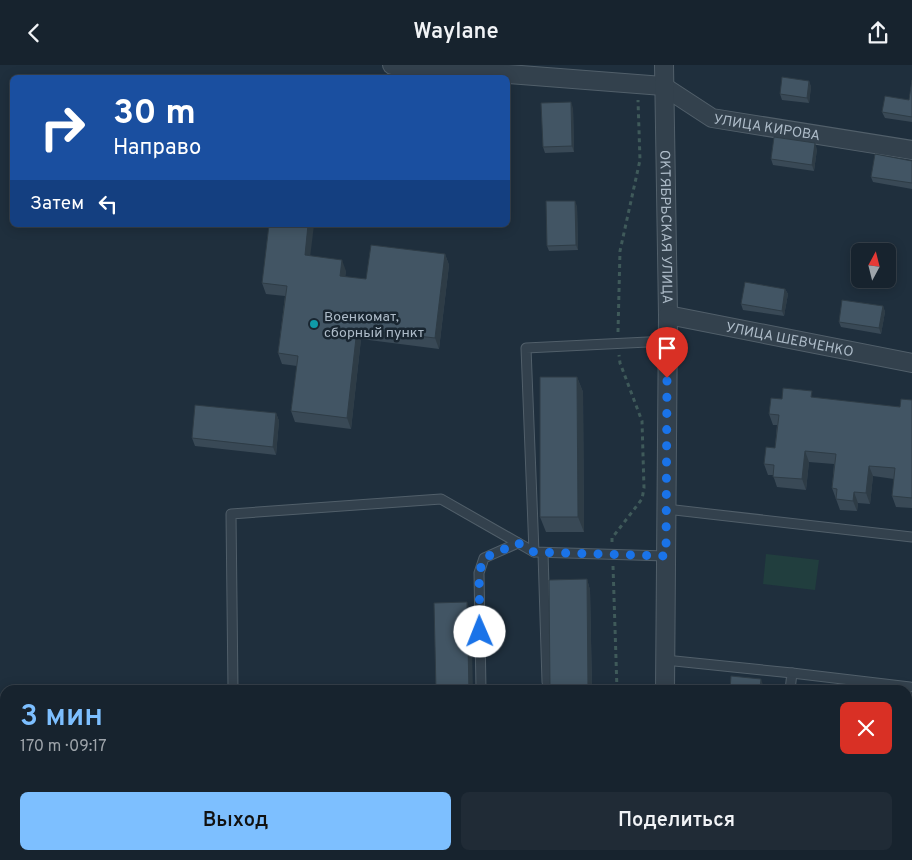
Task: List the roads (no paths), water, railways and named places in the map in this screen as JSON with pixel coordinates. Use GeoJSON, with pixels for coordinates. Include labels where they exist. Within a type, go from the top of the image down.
{"type":"FeatureCollection","features":[{"type":"Feature","properties":{"kind":"street"},"geometry":{"type":"LineString","coordinates":[[392,65],[663,85]]}},
{"type":"Feature","properties":{"kind":"street","name":"ОКТЯБРЬСКАЯ УЛИЦА"},"geometry":{"type":"LineString","coordinates":[[664,65],[668,315],[665,685]]}},
{"type":"Feature","properties":{"kind":"street","name":"УЛИЦА КИРОВА"},"geometry":{"type":"LineString","coordinates":[[663,85],[712,118],[912,149]]}},
{"type":"Feature","properties":{"kind":"street","name":"УЛИЦА ШЕВЧЕНКО"},"geometry":{"type":"LineString","coordinates":[[668,315],[912,363]]}},
{"type":"Feature","properties":{"kind":"lane"},"geometry":{"type":"LineString","coordinates":[[547,683],[526,348],[668,341]]}},
{"type":"Feature","properties":{"kind":"lane"},"geometry":{"type":"LineString","coordinates":[[233,685],[231,514],[441,499],[538,553],[666,556]]}},
{"type":"Feature","properties":{"kind":"lane"},"geometry":{"type":"LineString","coordinates":[[666,509],[912,537]]}},
{"type":"Feature","properties":{"kind":"lane"},"geometry":{"type":"LineString","coordinates":[[481,685],[479,573],[484,558],[518,543]]}},
{"type":"Feature","properties":{"kind":"lane"},"geometry":{"type":"LineString","coordinates":[[665,660],[893,685]]}},
{"type":"Feature","properties":{"kind":"lane"},"geometry":{"type":"LineString","coordinates":[[791,685],[792,673]]}},
{"type":"Feature","properties":{"kind":"place","name":"Военкомат, сборный пункт"},"geometry":{"type":"Point","coordinates":[314,324]}}]}
